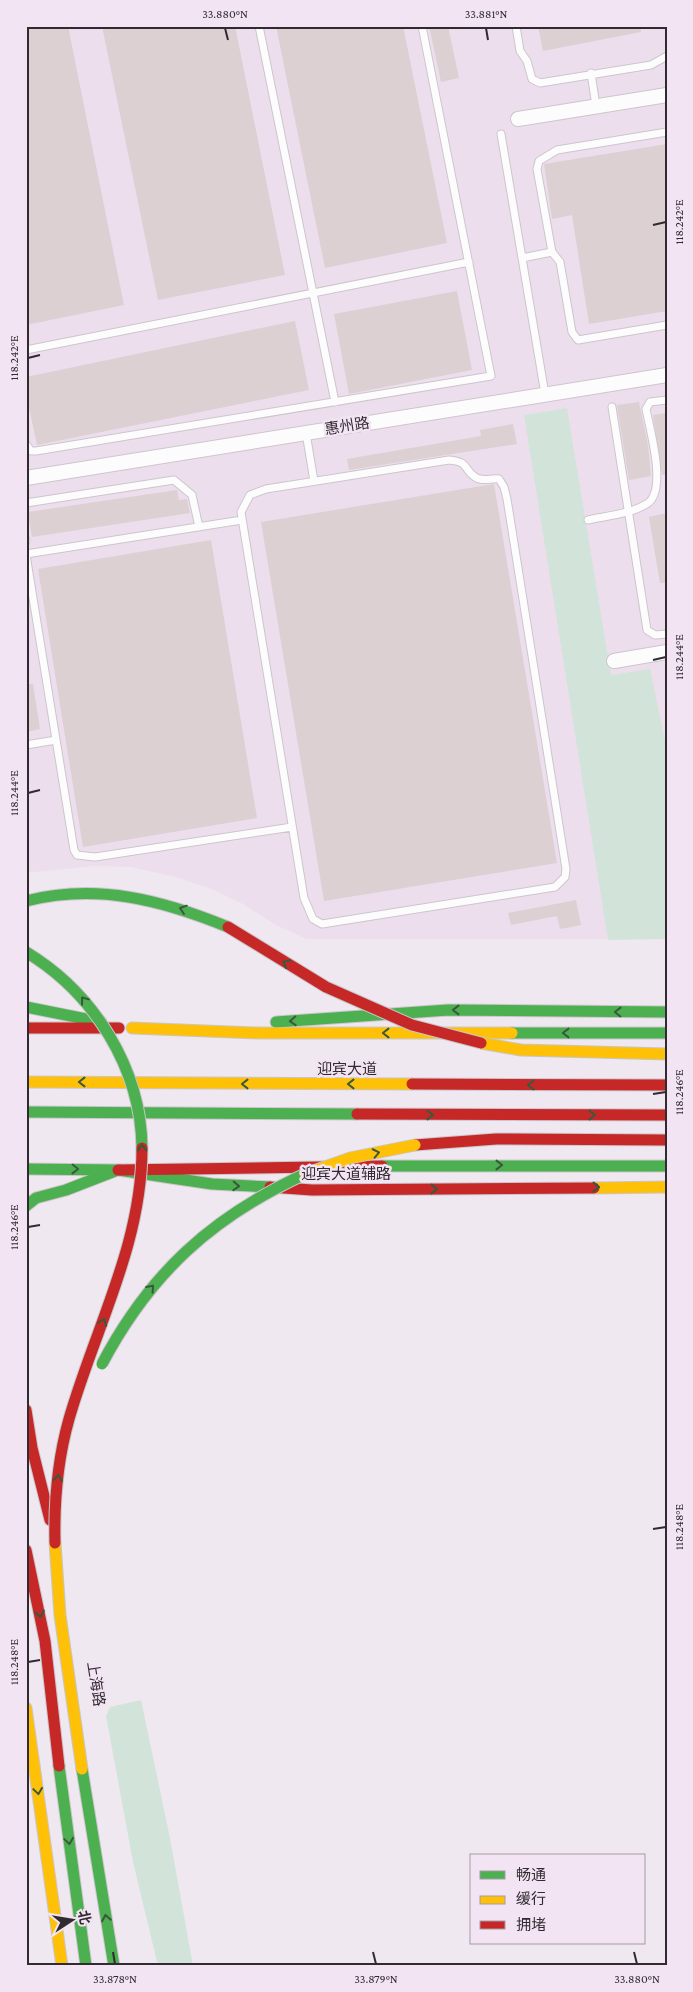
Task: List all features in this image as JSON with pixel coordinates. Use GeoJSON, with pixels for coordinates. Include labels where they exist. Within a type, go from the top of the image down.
{"type":"FeatureCollection","features":[{"type":"Feature","properties":{"kind":"main road"},"geometry":{"type":"LineString","coordinates":[[26,902],[88,891],[135,894],[185,909],[228,927],[326,987],[412,1025],[480,1043],[520,1050],[667,1054]]}},
{"type":"Feature","properties":{"kind":"main road"},"geometry":{"type":"LineString","coordinates":[[26,952],[42,961],[77,990],[124,1058],[139,1106],[142,1176],[135,1225],[110,1305],[73,1408],[60,1457],[55,1504],[57,1589],[82,1769],[114,1966]]}},
{"type":"Feature","properties":{"kind":"main road"},"geometry":{"type":"LineString","coordinates":[[26,1007],[132,1028],[303,1021],[448,1010],[667,1012]]}},
{"type":"Feature","properties":{"kind":"main road"},"geometry":{"type":"LineString","coordinates":[[26,1028],[132,1028],[259,1033],[667,1033]]}},
{"type":"Feature","properties":{"kind":"main road","name":"迎宾大道"},"geometry":{"type":"LineString","coordinates":[[26,1082],[667,1085]]}},
{"type":"Feature","properties":{"kind":"main road"},"geometry":{"type":"LineString","coordinates":[[26,1112],[667,1115]]}},
{"type":"Feature","properties":{"kind":"main road"},"geometry":{"type":"LineString","coordinates":[[96,1375],[130,1312],[184,1251],[258,1198],[311,1172],[342,1160],[416,1144],[496,1139],[667,1140]]}},
{"type":"Feature","properties":{"kind":"main road"},"geometry":{"type":"LineString","coordinates":[[26,1206],[36,1198],[66,1190],[118,1170],[418,1165],[667,1166]]}},
{"type":"Feature","properties":{"kind":"main road","name":"迎宾大道辅路"},"geometry":{"type":"LineString","coordinates":[[26,1168],[118,1170],[212,1184],[312,1190],[667,1187]]}},
{"type":"Feature","properties":{"kind":"main road"},"geometry":{"type":"LineString","coordinates":[[26,1395],[32,1448]]}},
{"type":"Feature","properties":{"kind":"main road","name":"上海路"},"geometry":{"type":"LineString","coordinates":[[26,1410],[32,1448],[67,1589],[124,1966]]}},
{"type":"Feature","properties":{"kind":"main road"},"geometry":{"type":"LineString","coordinates":[[72,1465],[60,1548],[61,1586],[82,1769]]}},
{"type":"Feature","properties":{"kind":"main road"},"geometry":{"type":"LineString","coordinates":[[26,1550],[45,1641],[60,1776],[86,1966]]}},
{"type":"Feature","properties":{"kind":"main road"},"geometry":{"type":"LineString","coordinates":[[38,1686],[60,1776]]}},
{"type":"Feature","properties":{"kind":"main road"},"geometry":{"type":"LineString","coordinates":[[26,1708],[62,1966]]}},
{"type":"Feature","properties":{"kind":"street"},"geometry":{"type":"LineString","coordinates":[[518,119],[667,95]]}},
{"type":"Feature","properties":{"kind":"street","name":"惠州路"},"geometry":{"type":"LineString","coordinates":[[26,478],[667,375]]}},
{"type":"Feature","properties":{"kind":"street"},"geometry":{"type":"LineString","coordinates":[[614,661],[667,652]]}},
{"type":"Feature","properties":{"kind":"lane"},"geometry":{"type":"LineString","coordinates":[[259,26],[335,402]]}},
{"type":"Feature","properties":{"kind":"lane"},"geometry":{"type":"LineString","coordinates":[[26,444],[31,451],[491,376],[422,26]]}},
{"type":"Feature","properties":{"kind":"lane"},"geometry":{"type":"LineString","coordinates":[[516,26],[520,51],[527,61],[532,79],[540,83],[591,73],[651,65],[667,56]]}},
{"type":"Feature","properties":{"kind":"lane"},"geometry":{"type":"LineString","coordinates":[[591,73],[596,106]]}},
{"type":"Feature","properties":{"kind":"lane"},"geometry":{"type":"LineString","coordinates":[[667,132],[557,150],[538,161],[537,169],[552,252],[560,262],[572,332],[578,340],[667,325]]}},
{"type":"Feature","properties":{"kind":"lane"},"geometry":{"type":"LineString","coordinates":[[501,134],[545,394]]}},
{"type":"Feature","properties":{"kind":"lane"},"geometry":{"type":"LineString","coordinates":[[522,258],[552,252]]}},
{"type":"Feature","properties":{"kind":"lane"},"geometry":{"type":"LineString","coordinates":[[26,350],[469,262]]}},
{"type":"Feature","properties":{"kind":"lane"},"geometry":{"type":"LineString","coordinates":[[588,520],[628,511],[649,502],[655,492],[658,477],[646,409],[650,402],[667,400]]}},
{"type":"Feature","properties":{"kind":"lane"},"geometry":{"type":"LineString","coordinates":[[612,407],[648,630],[655,635],[667,634]]}},
{"type":"Feature","properties":{"kind":"lane"},"geometry":{"type":"LineString","coordinates":[[306,433],[314,481]]}},
{"type":"Feature","properties":{"kind":"lane"},"geometry":{"type":"LineString","coordinates":[[450,460],[460,461],[468,467],[474,477],[481,480],[498,479],[504,488],[563,850],[565,878],[555,887],[322,924],[313,919],[304,898],[241,512],[250,495],[266,488],[314,481],[450,460]]}},
{"type":"Feature","properties":{"kind":"lane"},"geometry":{"type":"LineString","coordinates":[[26,503],[174,480],[192,495],[199,527]]}},
{"type":"Feature","properties":{"kind":"lane"},"geometry":{"type":"LineString","coordinates":[[242,520],[26,555],[56,740],[74,850],[77,856],[95,857],[292,827]]}},
{"type":"Feature","properties":{"kind":"lane"},"geometry":{"type":"LineString","coordinates":[[26,745],[56,740]]}},
{"type":"Feature","properties":{"kind":"shaded area"},"geometry":{"type":"Polygon","coordinates":[[[26,26],[667,26],[667,939],[307,939],[278,926],[243,904],[212,889],[176,877],[130,867],[94,866],[26,873],[26,26]]]}},
{"type":"Feature","properties":{"kind":"green space"},"geometry":{"type":"Polygon","coordinates":[[[567,408],[611,675],[650,669],[667,750],[667,939],[608,940],[524,415],[567,408]]]}},
{"type":"Feature","properties":{"kind":"green space"},"geometry":{"type":"Polygon","coordinates":[[[141,1700],[170,1838],[193,1966],[158,1966],[133,1862],[106,1716],[110,1707],[141,1700]]]}},
{"type":"Feature","properties":{"kind":"building"},"geometry":{"type":"Polygon","coordinates":[[[26,26],[68,26],[124,305],[26,325],[26,26]]]}},
{"type":"Feature","properties":{"kind":"building"},"geometry":{"type":"Polygon","coordinates":[[[102,26],[235,26],[285,275],[158,300],[102,26]]]}},
{"type":"Feature","properties":{"kind":"building"},"geometry":{"type":"Polygon","coordinates":[[[276,26],[403,26],[447,243],[325,268],[276,26]]]}},
{"type":"Feature","properties":{"kind":"building"},"geometry":{"type":"Polygon","coordinates":[[[429,26],[448,26],[459,78],[441,82],[429,26]]]}},
{"type":"Feature","properties":{"kind":"building"},"geometry":{"type":"Polygon","coordinates":[[[538,26],[640,26],[641,32],[543,51],[538,26]]]}},
{"type":"Feature","properties":{"kind":"building"},"geometry":{"type":"Polygon","coordinates":[[[667,144],[667,311],[589,324],[572,215],[552,219],[544,164],[667,144]]]}},
{"type":"Feature","properties":{"kind":"building"},"geometry":{"type":"Polygon","coordinates":[[[457,291],[472,370],[349,394],[334,314],[457,291]]]}},
{"type":"Feature","properties":{"kind":"building"},"geometry":{"type":"Polygon","coordinates":[[[295,321],[309,390],[37,445],[26,393],[26,377],[295,321]]]}},
{"type":"Feature","properties":{"kind":"building"},"geometry":{"type":"Polygon","coordinates":[[[639,402],[648,445],[651,476],[629,480],[617,405],[639,402]]]}},
{"type":"Feature","properties":{"kind":"building"},"geometry":{"type":"Polygon","coordinates":[[[667,413],[667,474],[662,475],[653,415],[667,413]]]}},
{"type":"Feature","properties":{"kind":"building"},"geometry":{"type":"Polygon","coordinates":[[[513,424],[517,444],[349,470],[347,459],[481,436],[480,430],[513,424]]]}},
{"type":"Feature","properties":{"kind":"building"},"geometry":{"type":"Polygon","coordinates":[[[494,484],[557,863],[324,901],[261,522],[494,484]]]}},
{"type":"Feature","properties":{"kind":"building"},"geometry":{"type":"Polygon","coordinates":[[[177,490],[179,500],[187,499],[190,513],[32,537],[28,512],[177,490]]]}},
{"type":"Feature","properties":{"kind":"building"},"geometry":{"type":"Polygon","coordinates":[[[667,513],[667,583],[660,583],[649,517],[667,513]]]}},
{"type":"Feature","properties":{"kind":"building"},"geometry":{"type":"Polygon","coordinates":[[[211,540],[257,818],[83,847],[38,569],[211,540]]]}},
{"type":"Feature","properties":{"kind":"building"},"geometry":{"type":"Polygon","coordinates":[[[26,684],[33,684],[40,729],[26,732],[26,684]]]}},
{"type":"Feature","properties":{"kind":"building"},"geometry":{"type":"Polygon","coordinates":[[[576,900],[581,925],[560,929],[557,916],[511,925],[508,913],[576,900]]]}},
{"type":"Feature","properties":{"kind":"traffic: fast"},"geometry":{"type":"LineString","coordinates":[[26,901],[78,894],[104,894],[129,897],[179,909],[228,927]]}},
{"type":"Feature","properties":{"kind":"traffic: fast"},"geometry":{"type":"LineString","coordinates":[[26,952],[73,989],[109,1035],[123,1062],[133,1089],[140,1118],[142,1148]]}},
{"type":"Feature","properties":{"kind":"traffic: fast"},"geometry":{"type":"LineString","coordinates":[[26,1007],[101,1022]]}},
{"type":"Feature","properties":{"kind":"traffic: fast"},"geometry":{"type":"LineString","coordinates":[[276,1022],[448,1010],[667,1012]]}},
{"type":"Feature","properties":{"kind":"traffic: fast"},"geometry":{"type":"LineString","coordinates":[[512,1033],[667,1033]]}},
{"type":"Feature","properties":{"kind":"traffic: fast"},"geometry":{"type":"LineString","coordinates":[[26,1112],[357,1114]]}},
{"type":"Feature","properties":{"kind":"traffic: fast"},"geometry":{"type":"LineString","coordinates":[[382,1166],[667,1166]]}},
{"type":"Feature","properties":{"kind":"traffic: fast"},"geometry":{"type":"LineString","coordinates":[[26,1169],[118,1170],[212,1184],[270,1187]]}},
{"type":"Feature","properties":{"kind":"traffic: fast"},"geometry":{"type":"LineString","coordinates":[[26,1206],[36,1198],[66,1190],[115,1171]]}},
{"type":"Feature","properties":{"kind":"traffic: fast"},"geometry":{"type":"LineString","coordinates":[[102,1364],[141,1302],[163,1275],[187,1251],[241,1209],[305,1174]]}},
{"type":"Feature","properties":{"kind":"traffic: fast"},"geometry":{"type":"LineString","coordinates":[[59,1766],[86,1966]]}},
{"type":"Feature","properties":{"kind":"traffic: fast"},"geometry":{"type":"LineString","coordinates":[[82,1769],[114,1966]]}},
{"type":"Feature","properties":{"kind":"traffic: slow"},"geometry":{"type":"LineString","coordinates":[[132,1028],[259,1033],[512,1033]]}},
{"type":"Feature","properties":{"kind":"traffic: slow"},"geometry":{"type":"LineString","coordinates":[[481,1043],[521,1050],[667,1054]]}},
{"type":"Feature","properties":{"kind":"traffic: slow"},"geometry":{"type":"LineString","coordinates":[[26,1082],[412,1084]]}},
{"type":"Feature","properties":{"kind":"traffic: slow"},"geometry":{"type":"LineString","coordinates":[[305,1174],[350,1158],[415,1145]]}},
{"type":"Feature","properties":{"kind":"traffic: slow"},"geometry":{"type":"LineString","coordinates":[[594,1188],[667,1187]]}},
{"type":"Feature","properties":{"kind":"traffic: slow"},"geometry":{"type":"LineString","coordinates":[[55,1543],[60,1615],[82,1769]]}},
{"type":"Feature","properties":{"kind":"traffic: slow"},"geometry":{"type":"LineString","coordinates":[[26,1708],[62,1966]]}},
{"type":"Feature","properties":{"kind":"traffic: jam"},"geometry":{"type":"LineString","coordinates":[[228,927],[326,987],[412,1025],[481,1043]]}},
{"type":"Feature","properties":{"kind":"traffic: jam"},"geometry":{"type":"LineString","coordinates":[[26,1028],[119,1028]]}},
{"type":"Feature","properties":{"kind":"traffic: jam"},"geometry":{"type":"LineString","coordinates":[[412,1084],[667,1085]]}},
{"type":"Feature","properties":{"kind":"traffic: jam"},"geometry":{"type":"LineString","coordinates":[[357,1114],[667,1115]]}},
{"type":"Feature","properties":{"kind":"traffic: jam"},"geometry":{"type":"LineString","coordinates":[[415,1145],[496,1139],[667,1140]]}},
{"type":"Feature","properties":{"kind":"traffic: jam"},"geometry":{"type":"LineString","coordinates":[[55,1543],[55,1512],[65,1434],[126,1252],[140,1184],[142,1148]]}},
{"type":"Feature","properties":{"kind":"traffic: jam"},"geometry":{"type":"LineString","coordinates":[[118,1170],[382,1166]]}},
{"type":"Feature","properties":{"kind":"traffic: jam"},"geometry":{"type":"LineString","coordinates":[[270,1187],[312,1190],[594,1188]]}},
{"type":"Feature","properties":{"kind":"traffic: jam"},"geometry":{"type":"LineString","coordinates":[[26,1410],[32,1448],[50,1520]]}},
{"type":"Feature","properties":{"kind":"traffic: jam"},"geometry":{"type":"LineString","coordinates":[[26,1550],[45,1641],[59,1766]]}}]}
